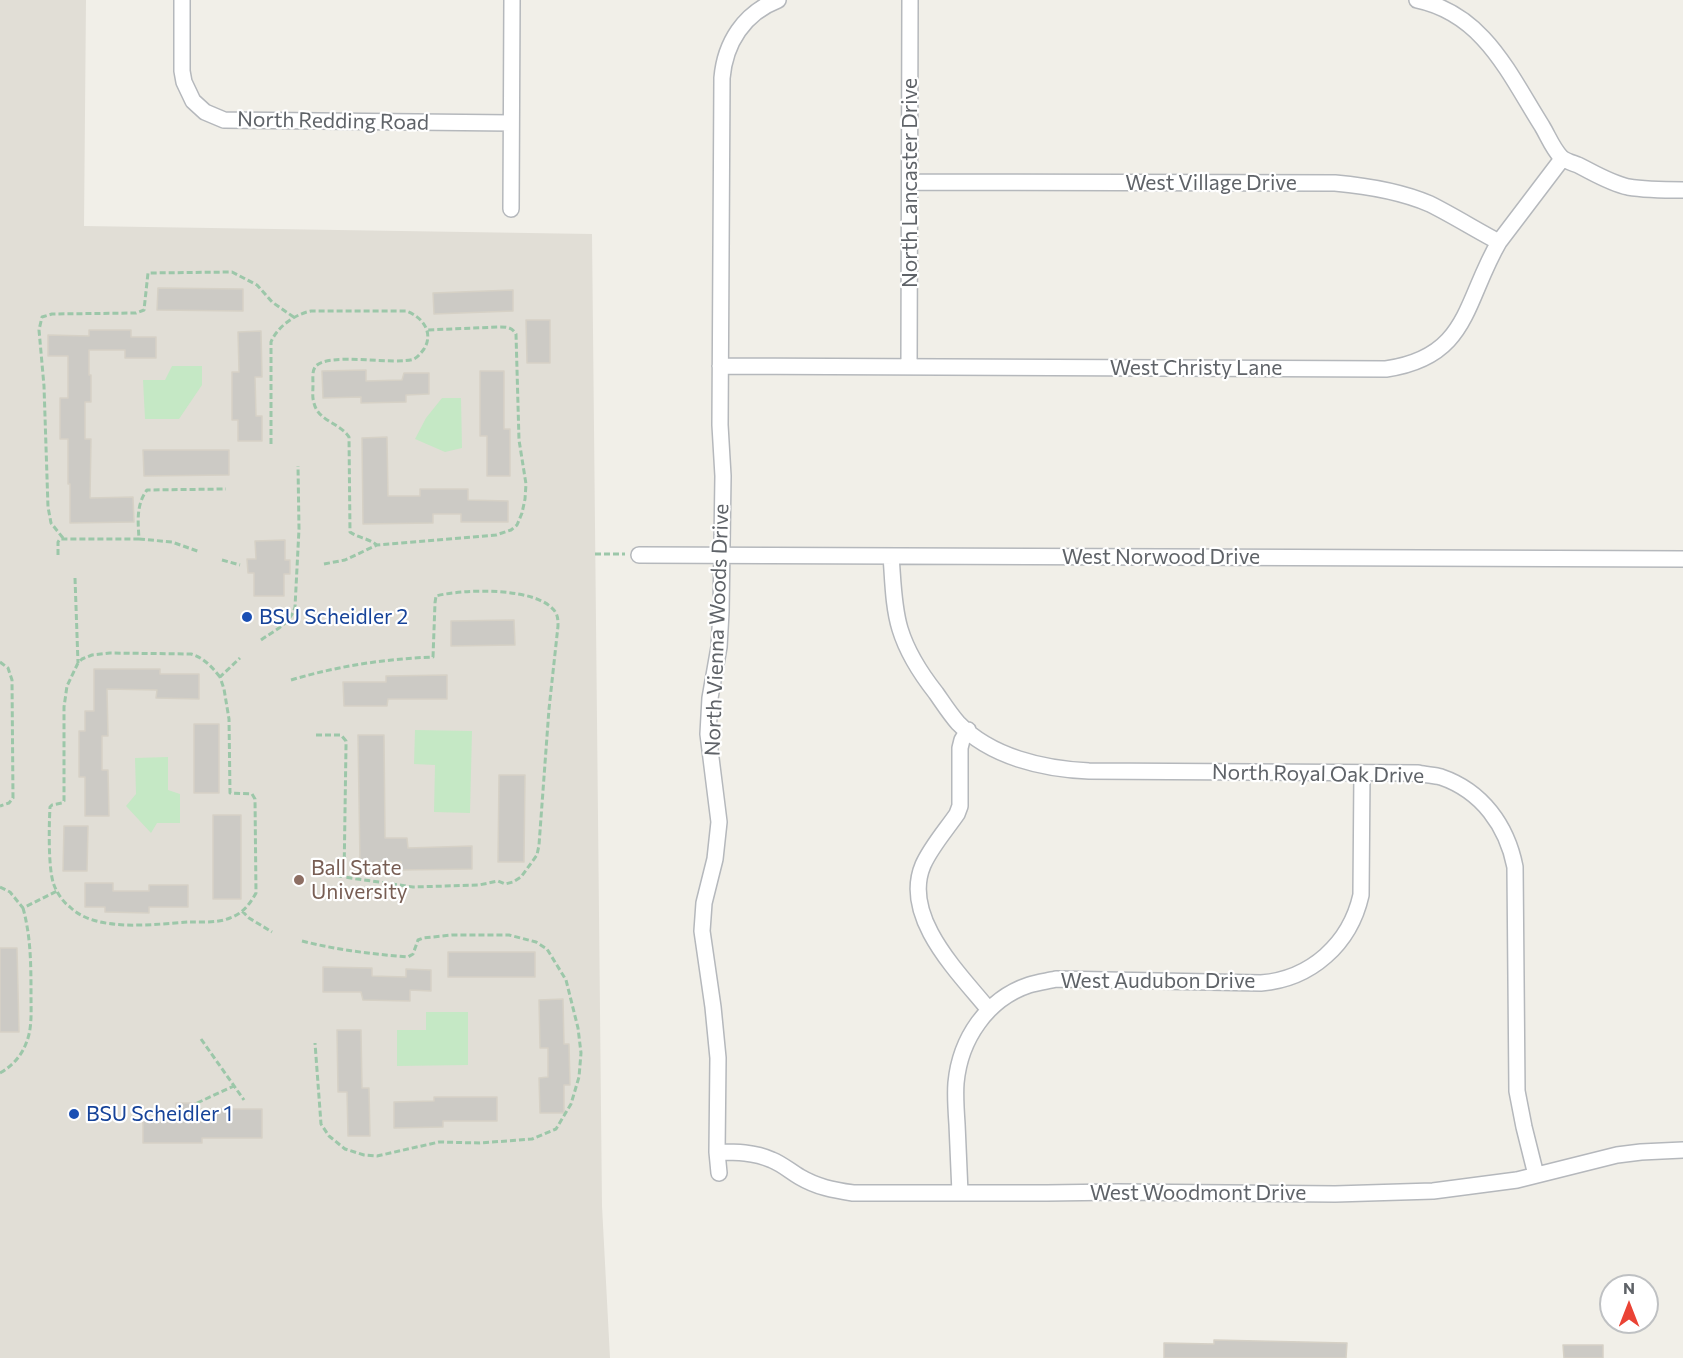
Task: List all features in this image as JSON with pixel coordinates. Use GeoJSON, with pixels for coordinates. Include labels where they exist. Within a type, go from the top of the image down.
{"type":"FeatureCollection","features":[{"type":"Feature","properties":{"kind":"street","name":"North Redding Road"},"geometry":{"type":"LineString","coordinates":[[182,0],[184,82],[193,101],[205,112],[224,120],[511,123]]}},
{"type":"Feature","properties":{"kind":"street"},"geometry":{"type":"LineString","coordinates":[[511,208],[512,0]]}},
{"type":"Feature","properties":{"kind":"street","name":"North Vienna Woods Drive"},"geometry":{"type":"LineString","coordinates":[[718,1173],[718,1058],[714,1007],[702,931],[704,903],[715,859],[718,822],[708,734],[710,698],[718,647],[722,555],[723,476],[720,366],[722,78],[723,64],[735,33],[757,10],[778,0]]}},
{"type":"Feature","properties":{"kind":"street","name":"North Lancaster Drive"},"geometry":{"type":"LineString","coordinates":[[909,367],[910,0]]}},
{"type":"Feature","properties":{"kind":"street"},"geometry":{"type":"LineString","coordinates":[[1417,0],[1431,3],[1450,12],[1486,40],[1501,58],[1562,159],[1627,187],[1683,190]]}},
{"type":"Feature","properties":{"kind":"street","name":"West Christy Lane"},"geometry":{"type":"LineString","coordinates":[[720,366],[1386,369],[1401,367],[1430,356],[1452,337],[1465,318],[1499,242],[1562,159]]}},
{"type":"Feature","properties":{"kind":"street","name":"West Village Drive"},"geometry":{"type":"LineString","coordinates":[[910,182],[1357,185],[1394,192],[1429,204],[1499,242]]}},
{"type":"Feature","properties":{"kind":"street","name":"West Norwood Drive"},"geometry":{"type":"LineString","coordinates":[[639,555],[1683,559]]}},
{"type":"Feature","properties":{"kind":"street","name":"North Royal Oak Drive"},"geometry":{"type":"LineString","coordinates":[[891,556],[894,596],[900,626],[904,640],[926,680],[958,723],[994,748],[1020,759],[1064,770],[1418,773],[1440,777],[1474,795],[1487,806],[1506,835],[1512,852],[1516,881],[1517,1091],[1536,1175]]}},
{"type":"Feature","properties":{"kind":"street"},"geometry":{"type":"LineString","coordinates":[[968,730],[960,748],[960,806],[923,866],[920,877],[920,906],[928,929],[942,950],[990,1010]]}},
{"type":"Feature","properties":{"kind":"street","name":"West Audubon Drive"},"geometry":{"type":"LineString","coordinates":[[960,1193],[956,1083],[962,1054],[981,1018],[999,1001],[1014,992],[1029,985],[1056,979],[1277,982],[1317,964],[1339,943],[1358,909],[1361,896],[1362,773]]}},
{"type":"Feature","properties":{"kind":"street","name":"West Woodmont Drive"},"geometry":{"type":"LineString","coordinates":[[717,1152],[746,1152],[762,1156],[775,1161],[809,1182],[830,1190],[853,1192],[1335,1194],[1433,1191],[1517,1180],[1617,1155],[1683,1150]]}},
{"type":"Feature","properties":{"kind":"path"},"geometry":{"type":"LineString","coordinates":[[63,538],[51,523],[48,507],[44,386],[39,330],[42,317],[52,314],[136,313],[144,310],[148,273],[232,272],[257,285],[272,302],[295,318]]}},
{"type":"Feature","properties":{"kind":"path"},"geometry":{"type":"LineString","coordinates":[[271,444],[271,342],[274,333],[303,312],[311,311],[406,311],[420,318],[428,330],[426,345],[415,359],[324,361],[315,367],[313,373],[314,404],[318,413],[349,437],[350,532],[376,545]]}},
{"type":"Feature","properties":{"kind":"path"},"geometry":{"type":"LineString","coordinates":[[324,564],[345,560],[376,545],[496,535],[511,530],[517,525],[522,513],[526,484],[519,440],[516,334],[514,330],[499,327],[428,330]]}},
{"type":"Feature","properties":{"kind":"path"},"geometry":{"type":"LineString","coordinates":[[261,640],[288,621],[295,607],[299,529],[298,466]]}},
{"type":"Feature","properties":{"kind":"path"},"geometry":{"type":"LineString","coordinates":[[139,539],[138,507],[147,490],[226,489]]}},
{"type":"Feature","properties":{"kind":"path"},"geometry":{"type":"LineString","coordinates":[[58,555],[58,542],[63,538],[172,542],[200,552]]}},
{"type":"Feature","properties":{"kind":"path"},"geometry":{"type":"LineString","coordinates":[[595,554],[639,555]]}},
{"type":"Feature","properties":{"kind":"path"},"geometry":{"type":"LineString","coordinates":[[222,560],[240,565]]}},
{"type":"Feature","properties":{"kind":"path"},"geometry":{"type":"LineString","coordinates":[[75,578],[78,663]]}},
{"type":"Feature","properties":{"kind":"path"},"geometry":{"type":"LineString","coordinates":[[291,680],[363,663],[434,657],[436,596],[464,592],[515,592],[545,603],[555,610],[558,618],[539,845],[537,855],[521,877],[505,884],[498,881],[479,885],[413,887],[322,873]]}},
{"type":"Feature","properties":{"kind":"path"},"geometry":{"type":"LineString","coordinates":[[110,653],[191,654],[200,656],[209,663],[220,677],[229,719],[230,793],[252,794],[255,799],[256,894],[242,911],[228,919],[214,921],[141,925],[112,924],[83,916],[70,908],[57,891],[53,883],[51,860],[50,807],[64,801],[64,706],[67,686],[78,663],[92,655],[110,653]]}},
{"type":"Feature","properties":{"kind":"path"},"geometry":{"type":"LineString","coordinates":[[220,677],[240,658]]}},
{"type":"Feature","properties":{"kind":"path"},"geometry":{"type":"LineString","coordinates":[[0,662],[8,668],[12,680],[13,798],[9,803],[0,806]]}},
{"type":"Feature","properties":{"kind":"path"},"geometry":{"type":"LineString","coordinates":[[316,735],[341,735],[346,741],[344,877]]}},
{"type":"Feature","properties":{"kind":"path"},"geometry":{"type":"LineString","coordinates":[[0,887],[10,892],[23,908],[29,936],[31,976],[30,1029],[27,1040],[19,1058],[0,1073]]}},
{"type":"Feature","properties":{"kind":"path"},"geometry":{"type":"LineString","coordinates":[[23,908],[57,891]]}},
{"type":"Feature","properties":{"kind":"path"},"geometry":{"type":"LineString","coordinates":[[242,911],[272,932]]}},
{"type":"Feature","properties":{"kind":"path"},"geometry":{"type":"LineString","coordinates":[[302,941],[325,947],[408,957],[413,954],[418,940],[439,936],[509,935],[536,942],[547,949],[566,980],[578,1028],[581,1053],[579,1077],[571,1104],[556,1129],[532,1139],[509,1142],[439,1142],[377,1156],[364,1155],[345,1149],[329,1136],[321,1124],[315,1043]]}},
{"type":"Feature","properties":{"kind":"path"},"geometry":{"type":"LineString","coordinates":[[201,1039],[244,1100]]}},
{"type":"Feature","properties":{"kind":"path"},"geometry":{"type":"LineString","coordinates":[[197,1104],[234,1086]]}},
{"type":"Feature","properties":{"kind":"shaded area","name":"Ball State University"},"geometry":{"type":"Polygon","coordinates":[[[0,0],[86,0],[84,226],[592,234],[602,1206],[610,1358],[0,1358],[0,0]]]}},
{"type":"Feature","properties":{"kind":"green space"},"geometry":{"type":"Polygon","coordinates":[[[172,366],[202,366],[202,385],[179,419],[145,419],[143,380],[165,380],[172,366]]]}},
{"type":"Feature","properties":{"kind":"green space"},"geometry":{"type":"Polygon","coordinates":[[[442,398],[461,398],[462,448],[445,452],[415,439],[426,418],[442,398]]]}},
{"type":"Feature","properties":{"kind":"green space"},"geometry":{"type":"Polygon","coordinates":[[[415,730],[472,731],[470,813],[434,812],[435,765],[414,764],[415,730]]]}},
{"type":"Feature","properties":{"kind":"green space"},"geometry":{"type":"Polygon","coordinates":[[[168,757],[168,790],[180,794],[180,823],[157,823],[151,833],[126,806],[136,794],[135,758],[168,757]]]}},
{"type":"Feature","properties":{"kind":"green space"},"geometry":{"type":"Polygon","coordinates":[[[426,1012],[468,1012],[468,1065],[397,1066],[397,1030],[426,1030],[426,1012]]]}},
{"type":"Feature","properties":{"kind":"building"},"geometry":{"type":"Polygon","coordinates":[[[158,288],[243,289],[243,311],[157,310],[158,288]]]}},
{"type":"Feature","properties":{"kind":"building"},"geometry":{"type":"Polygon","coordinates":[[[513,290],[513,311],[434,314],[433,293],[513,290]]]}},
{"type":"Feature","properties":{"kind":"building"},"geometry":{"type":"Polygon","coordinates":[[[526,320],[550,320],[550,363],[527,363],[526,320]]]}},
{"type":"Feature","properties":{"kind":"building"},"geometry":{"type":"Polygon","coordinates":[[[89,330],[131,330],[131,337],[156,337],[156,358],[125,358],[125,350],[89,350],[91,402],[85,402],[85,439],[91,439],[90,498],[133,497],[134,522],[70,523],[68,439],[60,439],[60,398],[68,398],[68,356],[48,356],[48,335],[89,336],[89,330]]]}},
{"type":"Feature","properties":{"kind":"building"},"geometry":{"type":"Polygon","coordinates":[[[261,331],[262,377],[255,377],[256,416],[262,416],[262,441],[238,441],[238,420],[232,420],[232,372],[239,372],[238,332],[261,331]]]}},
{"type":"Feature","properties":{"kind":"building"},"geometry":{"type":"Polygon","coordinates":[[[366,370],[366,381],[402,380],[404,373],[429,373],[429,394],[406,395],[406,402],[361,403],[361,397],[323,398],[322,371],[366,370]]]}},
{"type":"Feature","properties":{"kind":"building"},"geometry":{"type":"Polygon","coordinates":[[[480,371],[504,371],[504,429],[510,429],[510,476],[487,476],[487,436],[480,436],[480,371]]]}},
{"type":"Feature","properties":{"kind":"building"},"geometry":{"type":"Polygon","coordinates":[[[387,437],[388,496],[420,496],[420,489],[468,489],[468,500],[508,501],[508,522],[461,522],[461,514],[433,514],[433,523],[363,524],[362,438],[387,437]]]}},
{"type":"Feature","properties":{"kind":"building"},"geometry":{"type":"Polygon","coordinates":[[[143,450],[229,450],[229,475],[144,476],[143,450]]]}},
{"type":"Feature","properties":{"kind":"building"},"geometry":{"type":"Polygon","coordinates":[[[285,540],[285,560],[290,560],[290,574],[284,574],[284,596],[254,596],[254,573],[248,573],[247,559],[256,559],[255,541],[285,540]]]}},
{"type":"Feature","properties":{"kind":"building"},"geometry":{"type":"Polygon","coordinates":[[[514,620],[515,645],[451,646],[451,621],[514,620]]]}},
{"type":"Feature","properties":{"kind":"building"},"geometry":{"type":"Polygon","coordinates":[[[94,669],[160,669],[160,674],[199,674],[199,699],[156,698],[157,690],[107,689],[108,736],[102,736],[102,770],[108,770],[109,816],[85,816],[85,777],[79,777],[79,731],[85,731],[85,711],[94,711],[94,669]]]}},
{"type":"Feature","properties":{"kind":"building"},"geometry":{"type":"Polygon","coordinates":[[[447,675],[447,699],[388,699],[387,706],[344,706],[343,682],[386,682],[386,676],[447,675]]]}},
{"type":"Feature","properties":{"kind":"building"},"geometry":{"type":"Polygon","coordinates":[[[194,724],[219,724],[219,793],[194,793],[194,724]]]}},
{"type":"Feature","properties":{"kind":"building"},"geometry":{"type":"Polygon","coordinates":[[[358,735],[384,735],[385,838],[407,838],[408,848],[472,846],[472,869],[401,870],[401,862],[360,863],[358,735]]]}},
{"type":"Feature","properties":{"kind":"building"},"geometry":{"type":"Polygon","coordinates":[[[499,775],[525,775],[524,862],[498,862],[499,775]]]}},
{"type":"Feature","properties":{"kind":"building"},"geometry":{"type":"Polygon","coordinates":[[[213,815],[241,815],[241,899],[213,899],[213,815]]]}},
{"type":"Feature","properties":{"kind":"building"},"geometry":{"type":"Polygon","coordinates":[[[64,826],[88,826],[87,871],[63,871],[64,826]]]}},
{"type":"Feature","properties":{"kind":"building"},"geometry":{"type":"Polygon","coordinates":[[[85,883],[113,883],[113,891],[149,891],[149,885],[188,885],[188,907],[149,907],[149,913],[105,912],[105,907],[85,907],[85,883]]]}},
{"type":"Feature","properties":{"kind":"building"},"geometry":{"type":"Polygon","coordinates":[[[0,948],[17,948],[19,1032],[0,1032],[0,948]]]}},
{"type":"Feature","properties":{"kind":"building"},"geometry":{"type":"Polygon","coordinates":[[[448,952],[535,952],[535,977],[448,977],[448,952]]]}},
{"type":"Feature","properties":{"kind":"building"},"geometry":{"type":"Polygon","coordinates":[[[323,967],[372,968],[372,976],[406,977],[406,969],[431,970],[431,991],[410,990],[410,1001],[363,1000],[361,992],[323,992],[323,967]]]}},
{"type":"Feature","properties":{"kind":"building"},"geometry":{"type":"Polygon","coordinates":[[[563,999],[564,1044],[569,1044],[570,1085],[564,1085],[564,1113],[540,1113],[539,1078],[548,1077],[548,1048],[540,1048],[539,1000],[563,999]]]}},
{"type":"Feature","properties":{"kind":"building"},"geometry":{"type":"Polygon","coordinates":[[[337,1030],[361,1030],[362,1088],[369,1088],[370,1136],[348,1136],[347,1092],[338,1092],[337,1030]]]}},
{"type":"Feature","properties":{"kind":"building"},"geometry":{"type":"Polygon","coordinates":[[[434,1097],[497,1097],[497,1121],[443,1121],[443,1127],[394,1128],[394,1102],[434,1101],[434,1097]]]}},
{"type":"Feature","properties":{"kind":"building"},"geometry":{"type":"Polygon","coordinates":[[[176,1103],[197,1103],[197,1109],[262,1109],[262,1138],[202,1138],[202,1143],[143,1143],[143,1118],[176,1118],[176,1103]]]}},
{"type":"Feature","properties":{"kind":"building"},"geometry":{"type":"Polygon","coordinates":[[[1214,1340],[1347,1343],[1346,1358],[1164,1358],[1164,1343],[1214,1344],[1214,1340]]]}},
{"type":"Feature","properties":{"kind":"building"},"geometry":{"type":"Polygon","coordinates":[[[1563,1345],[1603,1345],[1603,1358],[1564,1358],[1563,1345]]]}},
{"type":"Feature","properties":{"kind":"place","name":"BSU Scheidler 2"},"geometry":{"type":"Point","coordinates":[247,617]}},
{"type":"Feature","properties":{"kind":"place","name":"Ball State University"},"geometry":{"type":"Point","coordinates":[299,880]}},
{"type":"Feature","properties":{"kind":"place","name":"BSU Scheidler 1"},"geometry":{"type":"Point","coordinates":[74,1114]}}]}
